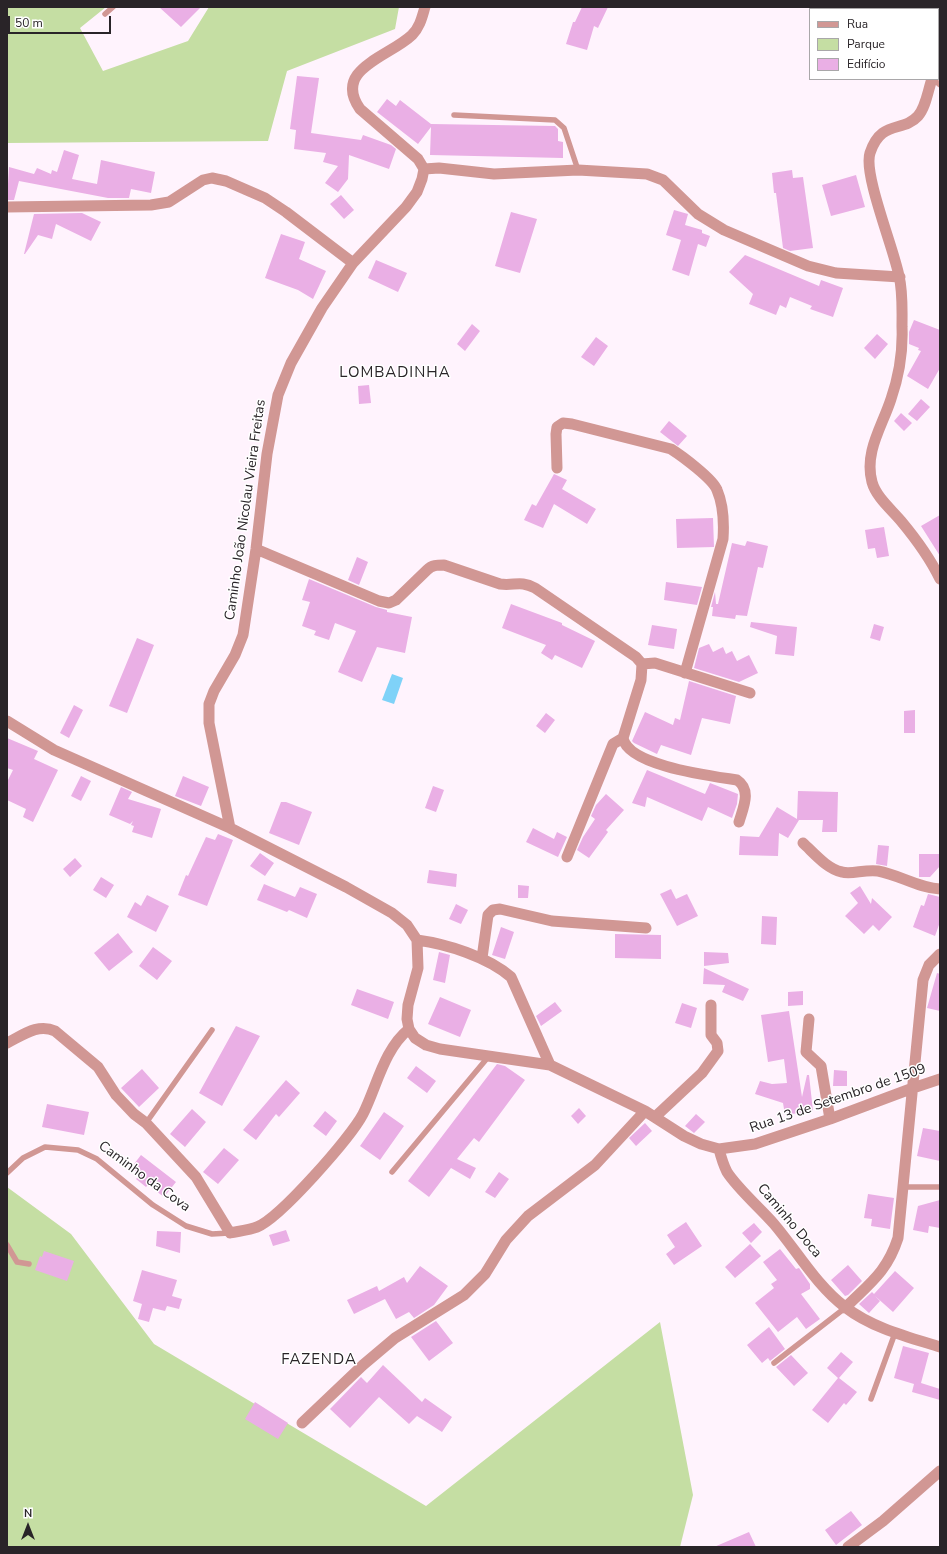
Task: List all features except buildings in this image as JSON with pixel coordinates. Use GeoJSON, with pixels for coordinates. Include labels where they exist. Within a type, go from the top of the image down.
{"type":"FeatureCollection","features":[{"type":"Feature","properties":{"kind":"street"},"geometry":{"type":"LineString","coordinates":[[424,7],[422,21],[413,34],[394,49],[360,70],[353,81],[352,88],[354,100],[360,109],[408,149],[418,159],[424,169],[439,168],[494,174],[578,170],[648,174],[663,180],[698,214],[717,226],[808,266],[836,273],[900,277]]}},
{"type":"Feature","properties":{"kind":"street"},"geometry":{"type":"LineString","coordinates":[[932,80],[918,116],[911,121],[887,130],[876,140],[870,155],[870,174],[900,277],[902,348],[898,377],[891,399],[872,445],[870,468],[873,484],[880,496],[932,561],[940,579]]}},
{"type":"Feature","properties":{"kind":"street","name":"Caminho João Nicolau Vieira Freitas"},"geometry":{"type":"LineString","coordinates":[[230,828],[209,723],[209,704],[214,691],[235,655],[243,635],[256,550],[267,454],[278,395],[294,356],[322,308],[354,263],[406,207],[416,192],[422,179],[424,169]]}},
{"type":"Feature","properties":{"kind":"street"},"geometry":{"type":"LineString","coordinates":[[7,207],[151,205],[169,202],[203,180],[212,178],[226,181],[264,198],[286,212],[354,263]]}},
{"type":"Feature","properties":{"kind":"street"},"geometry":{"type":"LineString","coordinates":[[557,468],[556,434],[557,427],[563,423],[671,449],[683,456],[713,483],[717,490],[724,528],[723,539],[684,673]]}},
{"type":"Feature","properties":{"kind":"street"},"geometry":{"type":"LineString","coordinates":[[256,550],[379,601],[389,603],[396,600],[431,566],[437,565],[444,565],[500,584],[526,583],[636,657],[642,664],[642,680],[623,738],[624,744],[628,750],[643,758],[675,769],[737,780],[743,784],[745,800],[738,822]]}},
{"type":"Feature","properties":{"kind":"street"},"geometry":{"type":"LineString","coordinates":[[642,664],[655,663],[750,693]]}},
{"type":"Feature","properties":{"kind":"street"},"geometry":{"type":"LineString","coordinates":[[7,722],[54,750],[230,828],[346,887],[408,925],[417,940],[418,968],[408,1005],[406,1019],[409,1029],[415,1038],[426,1045],[440,1049],[550,1065]]}},
{"type":"Feature","properties":{"kind":"street"},"geometry":{"type":"LineString","coordinates":[[567,857],[613,744],[623,738]]}},
{"type":"Feature","properties":{"kind":"street"},"geometry":{"type":"LineString","coordinates":[[803,843],[831,867],[842,872],[869,870],[881,872],[914,884],[940,889]]}},
{"type":"Feature","properties":{"kind":"street"},"geometry":{"type":"LineString","coordinates":[[482,958],[488,915],[493,910],[500,909],[552,921],[646,928]]}},
{"type":"Feature","properties":{"kind":"street"},"geometry":{"type":"LineString","coordinates":[[417,940],[431,942],[482,958],[501,968],[512,977],[550,1065]]}},
{"type":"Feature","properties":{"kind":"street"},"geometry":{"type":"LineString","coordinates":[[845,1308],[882,1272],[892,1257],[898,1238],[923,980],[929,965],[940,954]]}},
{"type":"Feature","properties":{"kind":"street"},"geometry":{"type":"LineString","coordinates":[[655,1117],[702,1073],[718,1051],[717,1044],[711,1035],[710,1005]]}},
{"type":"Feature","properties":{"kind":"street"},"geometry":{"type":"LineString","coordinates":[[809,1019],[806,1052],[820,1066],[830,1119]]}},
{"type":"Feature","properties":{"kind":"street"},"geometry":{"type":"LineString","coordinates":[[7,1043],[40,1027],[55,1031],[98,1067],[116,1095],[134,1114],[146,1123],[196,1177],[230,1233]]}},
{"type":"Feature","properties":{"kind":"street","name":"Caminho da Cova"},"geometry":{"type":"LineString","coordinates":[[230,1233],[258,1226],[276,1214],[340,1147],[362,1116],[394,1045],[400,1036],[409,1029]]}},
{"type":"Feature","properties":{"kind":"street","name":"Rua 13 de Setembro de 1509"},"geometry":{"type":"LineString","coordinates":[[550,1065],[645,1111],[684,1136],[701,1144],[719,1149],[754,1144],[830,1119],[940,1079]]}},
{"type":"Feature","properties":{"kind":"street"},"geometry":{"type":"LineString","coordinates":[[302,1423],[362,1365],[395,1338],[464,1295],[485,1274],[506,1240],[528,1216],[595,1165],[645,1111]]}},
{"type":"Feature","properties":{"kind":"street","name":"Caminho Doca"},"geometry":{"type":"LineString","coordinates":[[719,1149],[721,1159],[728,1172],[774,1224],[826,1290],[845,1308],[862,1318],[895,1333],[940,1347]]}},
{"type":"Feature","properties":{"kind":"street"},"geometry":{"type":"LineString","coordinates":[[848,1547],[883,1521],[940,1471]]}},
{"type":"Feature","properties":{"kind":"lane"},"geometry":{"type":"LineString","coordinates":[[105,14],[113,7]]}},
{"type":"Feature","properties":{"kind":"lane"},"geometry":{"type":"LineString","coordinates":[[454,115],[555,120],[564,128],[578,170]]}},
{"type":"Feature","properties":{"kind":"lane"},"geometry":{"type":"LineString","coordinates":[[146,1123],[212,1030]]}},
{"type":"Feature","properties":{"kind":"lane"},"geometry":{"type":"LineString","coordinates":[[392,1172],[489,1056]]}},
{"type":"Feature","properties":{"kind":"lane","name":"Caminho da Cova"},"geometry":{"type":"LineString","coordinates":[[7,1173],[23,1158],[45,1147],[78,1150],[98,1159],[153,1205],[186,1226],[212,1234],[230,1233]]}},
{"type":"Feature","properties":{"kind":"lane"},"geometry":{"type":"LineString","coordinates":[[903,1186],[940,1187]]}},
{"type":"Feature","properties":{"kind":"lane"},"geometry":{"type":"LineString","coordinates":[[7,1245],[17,1262],[29,1264]]}},
{"type":"Feature","properties":{"kind":"lane"},"geometry":{"type":"LineString","coordinates":[[774,1363],[845,1308]]}},
{"type":"Feature","properties":{"kind":"lane"},"geometry":{"type":"LineString","coordinates":[[871,1399],[895,1333]]}},
{"type":"Feature","properties":{"kind":"green space"},"geometry":{"type":"Polygon","coordinates":[[[7,7],[106,7],[80,28],[103,71],[188,41],[209,7],[399,7],[395,29],[287,71],[268,141],[7,143],[7,7]]]}},
{"type":"Feature","properties":{"kind":"green space"},"geometry":{"type":"Polygon","coordinates":[[[7,1187],[71,1234],[154,1344],[426,1506],[660,1322],[693,1495],[680,1547],[7,1547],[7,1187]]]}},
{"type":"Feature","properties":{"kind":"water"},"geometry":{"type":"Polygon","coordinates":[[[392,674],[403,678],[394,704],[382,700],[392,674]]]}},
{"type":"Feature","properties":{"kind":"district","name":"LOMBADINHA"},"geometry":{"type":"Point","coordinates":[395,373]}},
{"type":"Feature","properties":{"kind":"district","name":"FAZENDA"},"geometry":{"type":"Point","coordinates":[319,1360]}}]}
